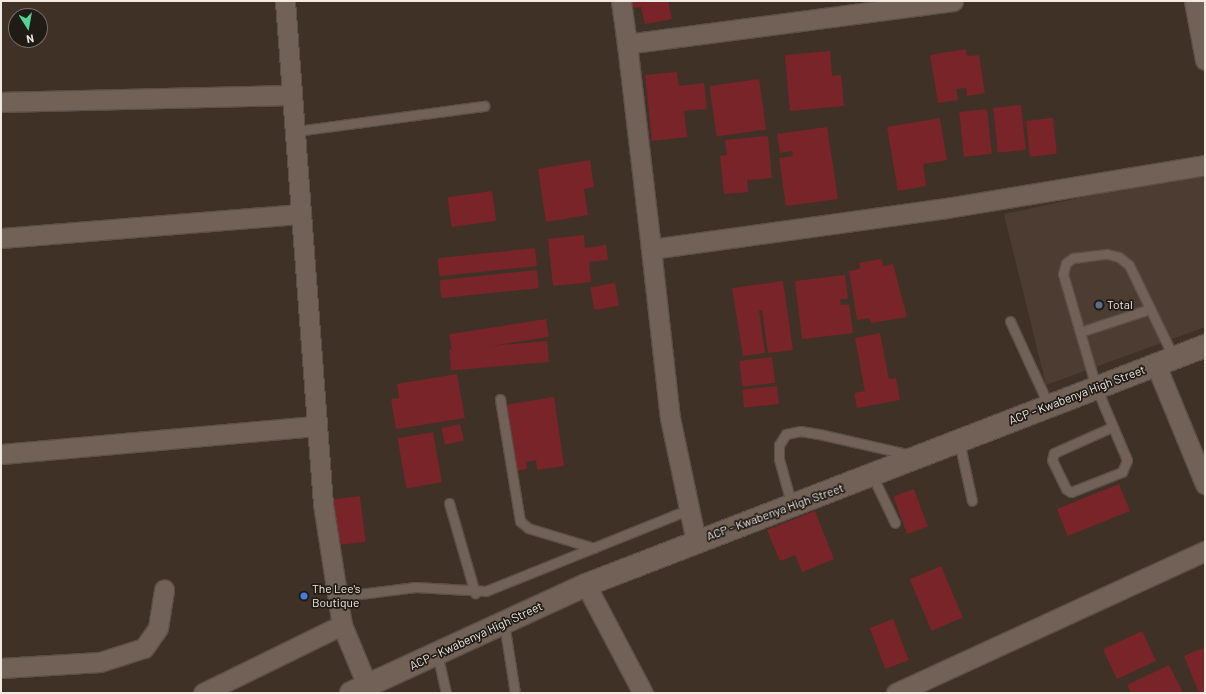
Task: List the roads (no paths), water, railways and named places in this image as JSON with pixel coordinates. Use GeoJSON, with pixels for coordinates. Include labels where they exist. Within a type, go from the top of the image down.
{"type":"FeatureCollection","features":[{"type":"Feature","properties":{"kind":"main road","name":"ACP - Kwabenya High Street"},"geometry":{"type":"LineString","coordinates":[[359,689],[586,585],[696,541],[792,506],[1205,346]]}},
{"type":"Feature","properties":{"kind":"street"},"geometry":{"type":"LineString","coordinates":[[285,1],[291,95],[296,131],[317,426],[336,597],[359,689]]}},
{"type":"Feature","properties":{"kind":"street"},"geometry":{"type":"LineString","coordinates":[[621,1],[670,418],[688,510],[696,541]]}},
{"type":"Feature","properties":{"kind":"street"},"geometry":{"type":"LineString","coordinates":[[627,44],[953,1]]}},
{"type":"Feature","properties":{"kind":"street"},"geometry":{"type":"LineString","coordinates":[[1194,1],[1205,60]]}},
{"type":"Feature","properties":{"kind":"street"},"geometry":{"type":"LineString","coordinates":[[1,102],[291,95]]}},
{"type":"Feature","properties":{"kind":"street"},"geometry":{"type":"LineString","coordinates":[[651,249],[946,208],[1205,165]]}},
{"type":"Feature","properties":{"kind":"street"},"geometry":{"type":"LineString","coordinates":[[1,238],[301,214]]}},
{"type":"Feature","properties":{"kind":"street"},"geometry":{"type":"LineString","coordinates":[[1165,362],[1205,484]]}},
{"type":"Feature","properties":{"kind":"street"},"geometry":{"type":"LineString","coordinates":[[1,454],[317,426]]}},
{"type":"Feature","properties":{"kind":"street"},"geometry":{"type":"LineString","coordinates":[[896,693],[1205,551]]}},
{"type":"Feature","properties":{"kind":"street"},"geometry":{"type":"LineString","coordinates":[[586,585],[643,693]]}},
{"type":"Feature","properties":{"kind":"street"},"geometry":{"type":"LineString","coordinates":[[1,668],[100,662],[144,648],[158,628],[164,589]]}},
{"type":"Feature","properties":{"kind":"street"},"geometry":{"type":"LineString","coordinates":[[203,693],[342,625]]}},
{"type":"Feature","properties":{"kind":"lane"},"geometry":{"type":"LineString","coordinates":[[296,131],[484,106]]}},
{"type":"Feature","properties":{"kind":"lane"},"geometry":{"type":"LineString","coordinates":[[1112,427],[1054,453],[1052,460],[1066,489],[1072,492],[1125,469],[1127,460],[1096,387],[1063,274],[1066,263],[1073,258],[1107,254],[1119,256],[1129,265],[1150,309],[1165,362]]}},
{"type":"Feature","properties":{"kind":"lane"},"geometry":{"type":"LineString","coordinates":[[1080,332],[1150,309]]}},
{"type":"Feature","properties":{"kind":"lane"},"geometry":{"type":"LineString","coordinates":[[1010,321],[1049,406]]}},
{"type":"Feature","properties":{"kind":"lane"},"geometry":{"type":"LineString","coordinates":[[500,399],[520,521],[528,528],[594,548]]}},
{"type":"Feature","properties":{"kind":"lane"},"geometry":{"type":"LineString","coordinates":[[792,506],[779,459],[779,445],[786,434],[800,431],[819,434],[920,456]]}},
{"type":"Feature","properties":{"kind":"lane"},"geometry":{"type":"LineString","coordinates":[[958,441],[972,501]]}},
{"type":"Feature","properties":{"kind":"lane"},"geometry":{"type":"LineString","coordinates":[[872,475],[895,523]]}},
{"type":"Feature","properties":{"kind":"lane"},"geometry":{"type":"LineString","coordinates":[[449,503],[475,592]]}},
{"type":"Feature","properties":{"kind":"lane"},"geometry":{"type":"LineString","coordinates":[[336,597],[415,587],[475,592],[594,548],[688,510]]}},
{"type":"Feature","properties":{"kind":"lane"},"geometry":{"type":"LineString","coordinates":[[504,623],[515,693]]}},
{"type":"Feature","properties":{"kind":"lane"},"geometry":{"type":"LineString","coordinates":[[437,653],[446,693]]}},
{"type":"Feature","properties":{"kind":"place","name":"Total"},"geometry":{"type":"Point","coordinates":[1099,305]}},
{"type":"Feature","properties":{"kind":"place","name":"The Lee's Boutique"},"geometry":{"type":"Point","coordinates":[304,596]}}]}
